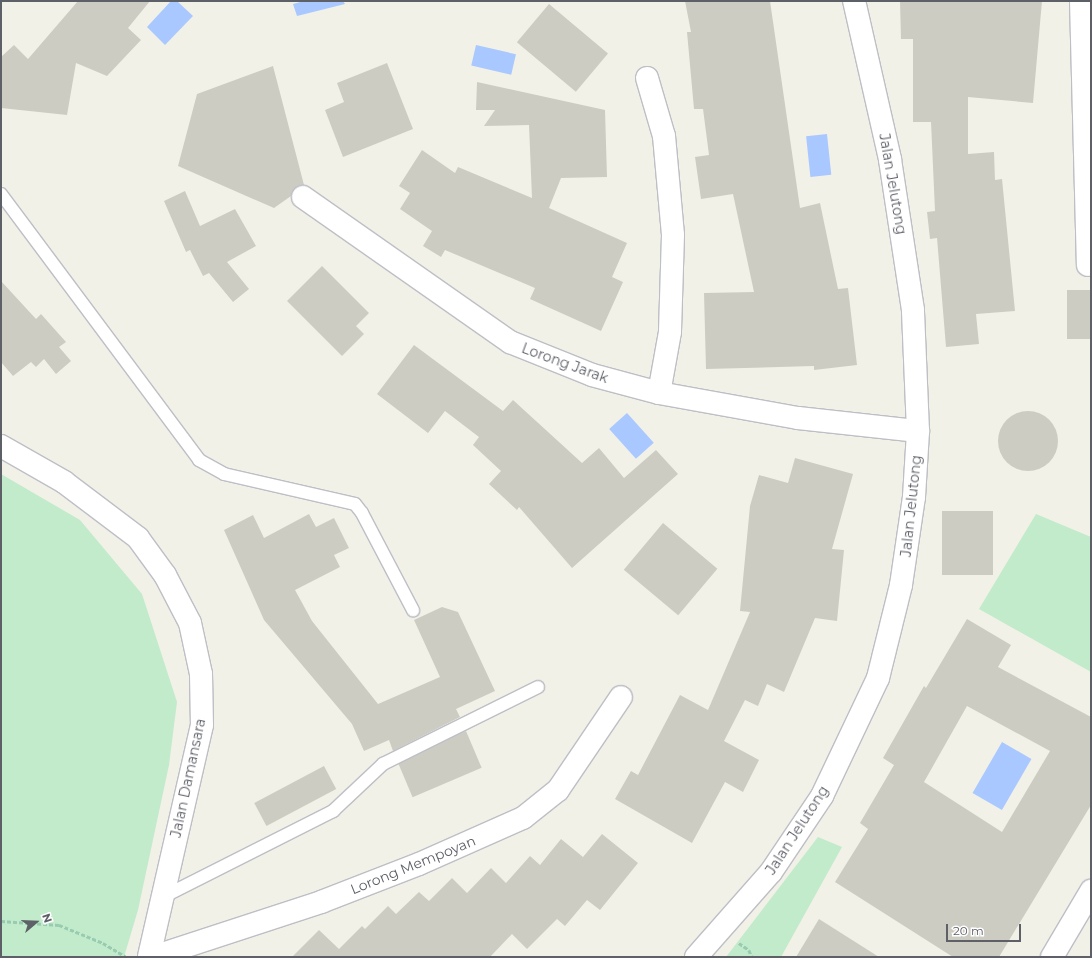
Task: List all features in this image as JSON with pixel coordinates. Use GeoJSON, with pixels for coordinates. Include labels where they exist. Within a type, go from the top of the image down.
{"type":"FeatureCollection","features":[{"type":"Feature","properties":{"kind":"street","name":"Jalan Jelutong"},"geometry":{"type":"LineString","coordinates":[[696,957],[771,872],[822,796],[878,678],[901,585],[914,497],[918,431],[912,302],[890,159],[854,1]]}},
{"type":"Feature","properties":{"kind":"street"},"geometry":{"type":"LineString","coordinates":[[1081,1],[1088,265]]}},
{"type":"Feature","properties":{"kind":"street"},"geometry":{"type":"LineString","coordinates":[[647,78],[664,136],[673,235],[670,332],[659,393]]}},
{"type":"Feature","properties":{"kind":"street","name":"Lorong Jarak"},"geometry":{"type":"LineString","coordinates":[[302,197],[510,342],[592,376],[659,393],[798,418],[918,431]]}},
{"type":"Feature","properties":{"kind":"street","name":"Jalan Damansara"},"geometry":{"type":"LineString","coordinates":[[1,446],[64,482],[138,538],[165,575],[190,623],[201,674],[202,725],[149,957]]}},
{"type":"Feature","properties":{"kind":"street","name":"Lorong Mempoyan"},"geometry":{"type":"LineString","coordinates":[[153,957],[321,902],[419,864],[523,818],[558,790],[621,697]]}},
{"type":"Feature","properties":{"kind":"street"},"geometry":{"type":"LineString","coordinates":[[1052,957],[1091,891]]}},
{"type":"Feature","properties":{"kind":"lane"},"geometry":{"type":"LineString","coordinates":[[1,194],[199,460],[224,474],[355,504],[413,610]]}},
{"type":"Feature","properties":{"kind":"lane"},"geometry":{"type":"LineString","coordinates":[[163,897],[333,811],[383,764],[538,687]]}},
{"type":"Feature","properties":{"kind":"path"},"geometry":{"type":"LineString","coordinates":[[1,921],[59,925],[103,943],[127,957]]}},
{"type":"Feature","properties":{"kind":"green space"},"geometry":{"type":"Polygon","coordinates":[[[1,474],[80,520],[142,594],[177,702],[169,765],[138,910],[124,957],[1,957],[1,474]]]}},
{"type":"Feature","properties":{"kind":"green space"},"geometry":{"type":"Polygon","coordinates":[[[1036,514],[1091,537],[1091,672],[979,609],[1036,514]]]}},
{"type":"Feature","properties":{"kind":"green space"},"geometry":{"type":"Polygon","coordinates":[[[818,837],[842,847],[781,957],[726,957],[818,837]]]}},
{"type":"Feature","properties":{"kind":"water"},"geometry":{"type":"Polygon","coordinates":[[[171,1],[177,1],[193,16],[165,45],[147,27],[171,1]]]}},
{"type":"Feature","properties":{"kind":"water"},"geometry":{"type":"Polygon","coordinates":[[[304,1],[343,1],[345,4],[297,16],[293,4],[304,1]]]}},
{"type":"Feature","properties":{"kind":"water"},"geometry":{"type":"Polygon","coordinates":[[[476,45],[516,54],[511,75],[471,65],[476,45]]]}},
{"type":"Feature","properties":{"kind":"water"},"geometry":{"type":"Polygon","coordinates":[[[827,134],[831,175],[810,177],[806,136],[827,134]]]}},
{"type":"Feature","properties":{"kind":"water"},"geometry":{"type":"Polygon","coordinates":[[[627,413],[654,443],[636,459],[609,429],[627,413]]]}},
{"type":"Feature","properties":{"kind":"water"},"geometry":{"type":"Polygon","coordinates":[[[1002,742],[1031,759],[1002,810],[972,793],[1002,742]]]}},
{"type":"Feature","properties":{"kind":"building"},"geometry":{"type":"Polygon","coordinates":[[[78,1],[150,1],[128,28],[141,40],[107,76],[76,63],[67,115],[1,108],[1,57],[14,45],[28,59],[78,1]]]}},
{"type":"Feature","properties":{"kind":"building"},"geometry":{"type":"Polygon","coordinates":[[[685,1],[770,1],[800,208],[820,203],[838,289],[848,288],[857,365],[814,370],[814,366],[706,369],[704,293],[754,292],[733,194],[701,199],[695,157],[709,155],[703,109],[694,109],[687,32],[691,32],[685,1]]]}},
{"type":"Feature","properties":{"kind":"building"},"geometry":{"type":"Polygon","coordinates":[[[900,1],[1042,1],[1033,103],[968,97],[968,154],[994,152],[995,180],[1002,179],[1015,311],[976,314],[979,344],[946,347],[937,238],[930,239],[927,212],[935,211],[931,122],[913,122],[913,39],[901,39],[900,1]]]}},
{"type":"Feature","properties":{"kind":"building"},"geometry":{"type":"Polygon","coordinates":[[[549,4],[608,53],[576,92],[517,42],[549,4]]]}},
{"type":"Feature","properties":{"kind":"building"},"geometry":{"type":"Polygon","coordinates":[[[387,63],[413,129],[343,157],[325,110],[344,102],[337,83],[387,63]]]}},
{"type":"Feature","properties":{"kind":"building"},"geometry":{"type":"Polygon","coordinates":[[[273,66],[304,185],[297,186],[291,196],[274,208],[178,166],[197,94],[273,66]]]}},
{"type":"Feature","properties":{"kind":"building"},"geometry":{"type":"Polygon","coordinates":[[[477,82],[605,110],[607,177],[561,178],[549,208],[627,243],[612,277],[623,282],[601,331],[530,299],[535,288],[445,250],[441,257],[423,246],[432,231],[400,209],[410,193],[399,186],[422,150],[455,173],[458,167],[532,198],[529,125],[484,126],[495,110],[476,110],[477,82]]]}},
{"type":"Feature","properties":{"kind":"building"},"geometry":{"type":"Polygon","coordinates":[[[185,191],[200,226],[235,209],[256,246],[227,262],[249,289],[233,302],[209,273],[203,276],[190,250],[186,252],[164,201],[185,191]]]}},
{"type":"Feature","properties":{"kind":"building"},"geometry":{"type":"Polygon","coordinates":[[[322,266],[369,313],[356,326],[364,334],[342,356],[287,301],[322,266]]]}},
{"type":"Feature","properties":{"kind":"building"},"geometry":{"type":"Polygon","coordinates":[[[1,281],[36,319],[41,314],[66,342],[59,347],[71,361],[56,374],[44,359],[36,367],[31,362],[13,376],[1,362],[1,281]]]}},
{"type":"Feature","properties":{"kind":"building"},"geometry":{"type":"Polygon","coordinates":[[[1067,290],[1091,290],[1091,339],[1067,339],[1067,290]]]}},
{"type":"Feature","properties":{"kind":"building"},"geometry":{"type":"Polygon","coordinates":[[[414,345],[503,411],[513,400],[582,463],[599,448],[624,478],[656,450],[678,474],[572,568],[519,507],[517,510],[489,484],[501,471],[473,445],[479,437],[445,411],[428,433],[377,394],[414,345]]]}},
{"type":"Feature","properties":{"kind":"building"},"geometry":{"type":"Polygon","coordinates":[[[1028,411],[1045,416],[1053,424],[1058,441],[1053,458],[1045,466],[1028,471],[1011,466],[1003,458],[998,441],[1003,424],[1011,416],[1028,411]]]}},
{"type":"Feature","properties":{"kind":"building"},"geometry":{"type":"Polygon","coordinates":[[[795,458],[853,474],[832,549],[844,550],[837,621],[815,618],[784,692],[767,684],[758,706],[745,700],[724,741],[759,760],[743,792],[725,782],[692,843],[615,799],[631,771],[638,775],[680,695],[708,710],[750,612],[740,611],[750,506],[759,475],[788,483],[795,458]]]}},
{"type":"Feature","properties":{"kind":"building"},"geometry":{"type":"Polygon","coordinates":[[[942,511],[993,511],[993,575],[942,575],[942,511]]]}},
{"type":"Feature","properties":{"kind":"building"},"geometry":{"type":"Polygon","coordinates":[[[309,514],[316,527],[334,518],[349,548],[334,555],[340,567],[295,590],[312,621],[378,704],[440,677],[414,620],[442,607],[458,612],[495,691],[456,709],[460,717],[393,751],[389,740],[364,751],[352,724],[264,620],[224,530],[253,515],[264,538],[309,514]]]}},
{"type":"Feature","properties":{"kind":"building"},"geometry":{"type":"Polygon","coordinates":[[[663,523],[717,569],[678,615],[624,570],[663,523]]]}},
{"type":"Feature","properties":{"kind":"building"},"geometry":{"type":"Polygon","coordinates":[[[967,619],[1011,645],[998,667],[1091,717],[1091,805],[999,957],[953,957],[835,882],[868,829],[860,823],[894,765],[883,758],[924,686],[926,688],[967,619]],[[967,706],[924,782],[1002,832],[1050,751],[967,706]]]}},
{"type":"Feature","properties":{"kind":"building"},"geometry":{"type":"Polygon","coordinates":[[[466,731],[482,768],[413,797],[397,760],[466,731]]]}},
{"type":"Feature","properties":{"kind":"building"},"geometry":{"type":"Polygon","coordinates":[[[324,766],[336,789],[266,826],[254,803],[324,766]]]}},
{"type":"Feature","properties":{"kind":"building"},"geometry":{"type":"Polygon","coordinates":[[[602,834],[638,863],[600,910],[587,900],[565,926],[557,919],[527,949],[512,934],[490,957],[292,957],[319,930],[339,949],[362,926],[365,929],[388,906],[396,914],[419,892],[429,901],[452,878],[467,893],[491,868],[506,883],[530,856],[540,865],[561,839],[583,857],[602,834]]]}},
{"type":"Feature","properties":{"kind":"building"},"geometry":{"type":"Polygon","coordinates":[[[819,919],[879,957],[796,957],[819,919]]]}}]}
